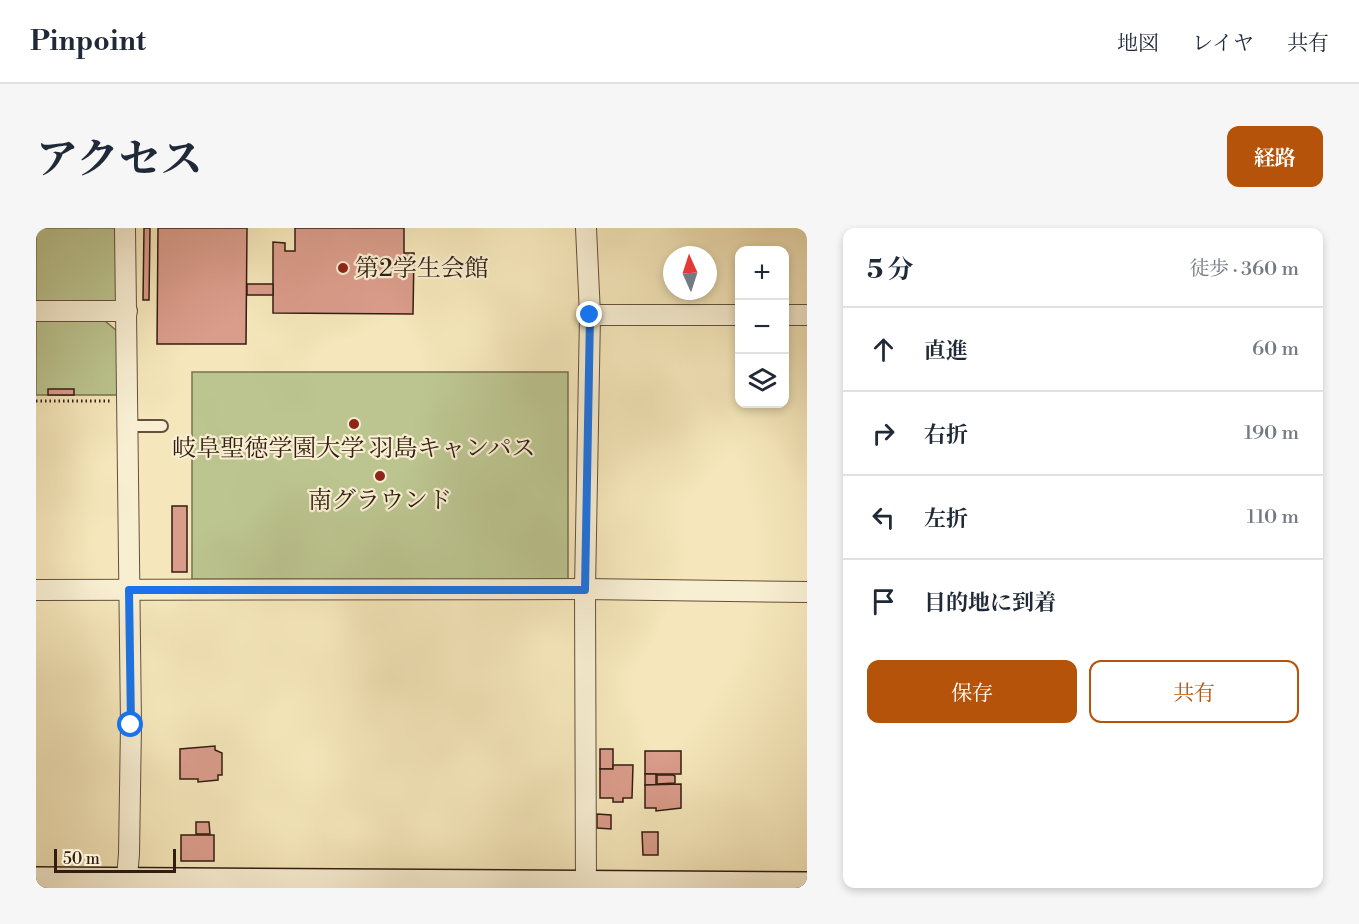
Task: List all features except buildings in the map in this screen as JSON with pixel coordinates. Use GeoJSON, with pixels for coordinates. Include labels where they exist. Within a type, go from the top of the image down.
{"type":"FeatureCollection","features":[{"type":"Feature","properties":{"kind":"main road"},"geometry":{"type":"LineString","coordinates":[[36,881],[126,885],[807,886]]}},
{"type":"Feature","properties":{"kind":"street"},"geometry":{"type":"LineString","coordinates":[[125,228],[131,725],[129,854],[126,885]]}},
{"type":"Feature","properties":{"kind":"street"},"geometry":{"type":"LineString","coordinates":[[586,228],[590,315],[585,590],[586,886]]}},
{"type":"Feature","properties":{"kind":"street"},"geometry":{"type":"LineString","coordinates":[[36,311],[127,311]]}},
{"type":"Feature","properties":{"kind":"street"},"geometry":{"type":"LineString","coordinates":[[590,315],[735,315]]}},
{"type":"Feature","properties":{"kind":"street"},"geometry":{"type":"LineString","coordinates":[[789,315],[807,315]]}},
{"type":"Feature","properties":{"kind":"street"},"geometry":{"type":"LineString","coordinates":[[36,590],[807,592]]}},
{"type":"Feature","properties":{"kind":"lane"},"geometry":{"type":"LineString","coordinates":[[128,426],[162,426]]}},
{"type":"Feature","properties":{"kind":"path"},"geometry":{"type":"LineString","coordinates":[[36,401],[127,401]]}},
{"type":"Feature","properties":{"kind":"green space"},"geometry":{"type":"Polygon","coordinates":[[[36,228],[116,228],[116,305],[36,306],[36,228]]]}},
{"type":"Feature","properties":{"kind":"green space"},"geometry":{"type":"Polygon","coordinates":[[[36,321],[105,321],[117,331],[117,395],[36,395],[36,321]]]}},
{"type":"Feature","properties":{"kind":"green space","name":"南グラウンド"},"geometry":{"type":"Polygon","coordinates":[[[192,372],[568,372],[568,580],[192,579],[192,372]]]}},
{"type":"Feature","properties":{"kind":"place","name":"第2学生会館"},"geometry":{"type":"Point","coordinates":[343,268]}},
{"type":"Feature","properties":{"kind":"place","name":"岐阜聖徳学園大学 羽島キャンパス"},"geometry":{"type":"Point","coordinates":[354,424]}},
{"type":"Feature","properties":{"kind":"place","name":"南グラウンド"},"geometry":{"type":"Point","coordinates":[380,476]}},
{"type":"Feature","properties":{"kind":"route"},"geometry":{"type":"LineString","coordinates":[[131,725],[129,590],[585,590],[590,315]]}}]}
